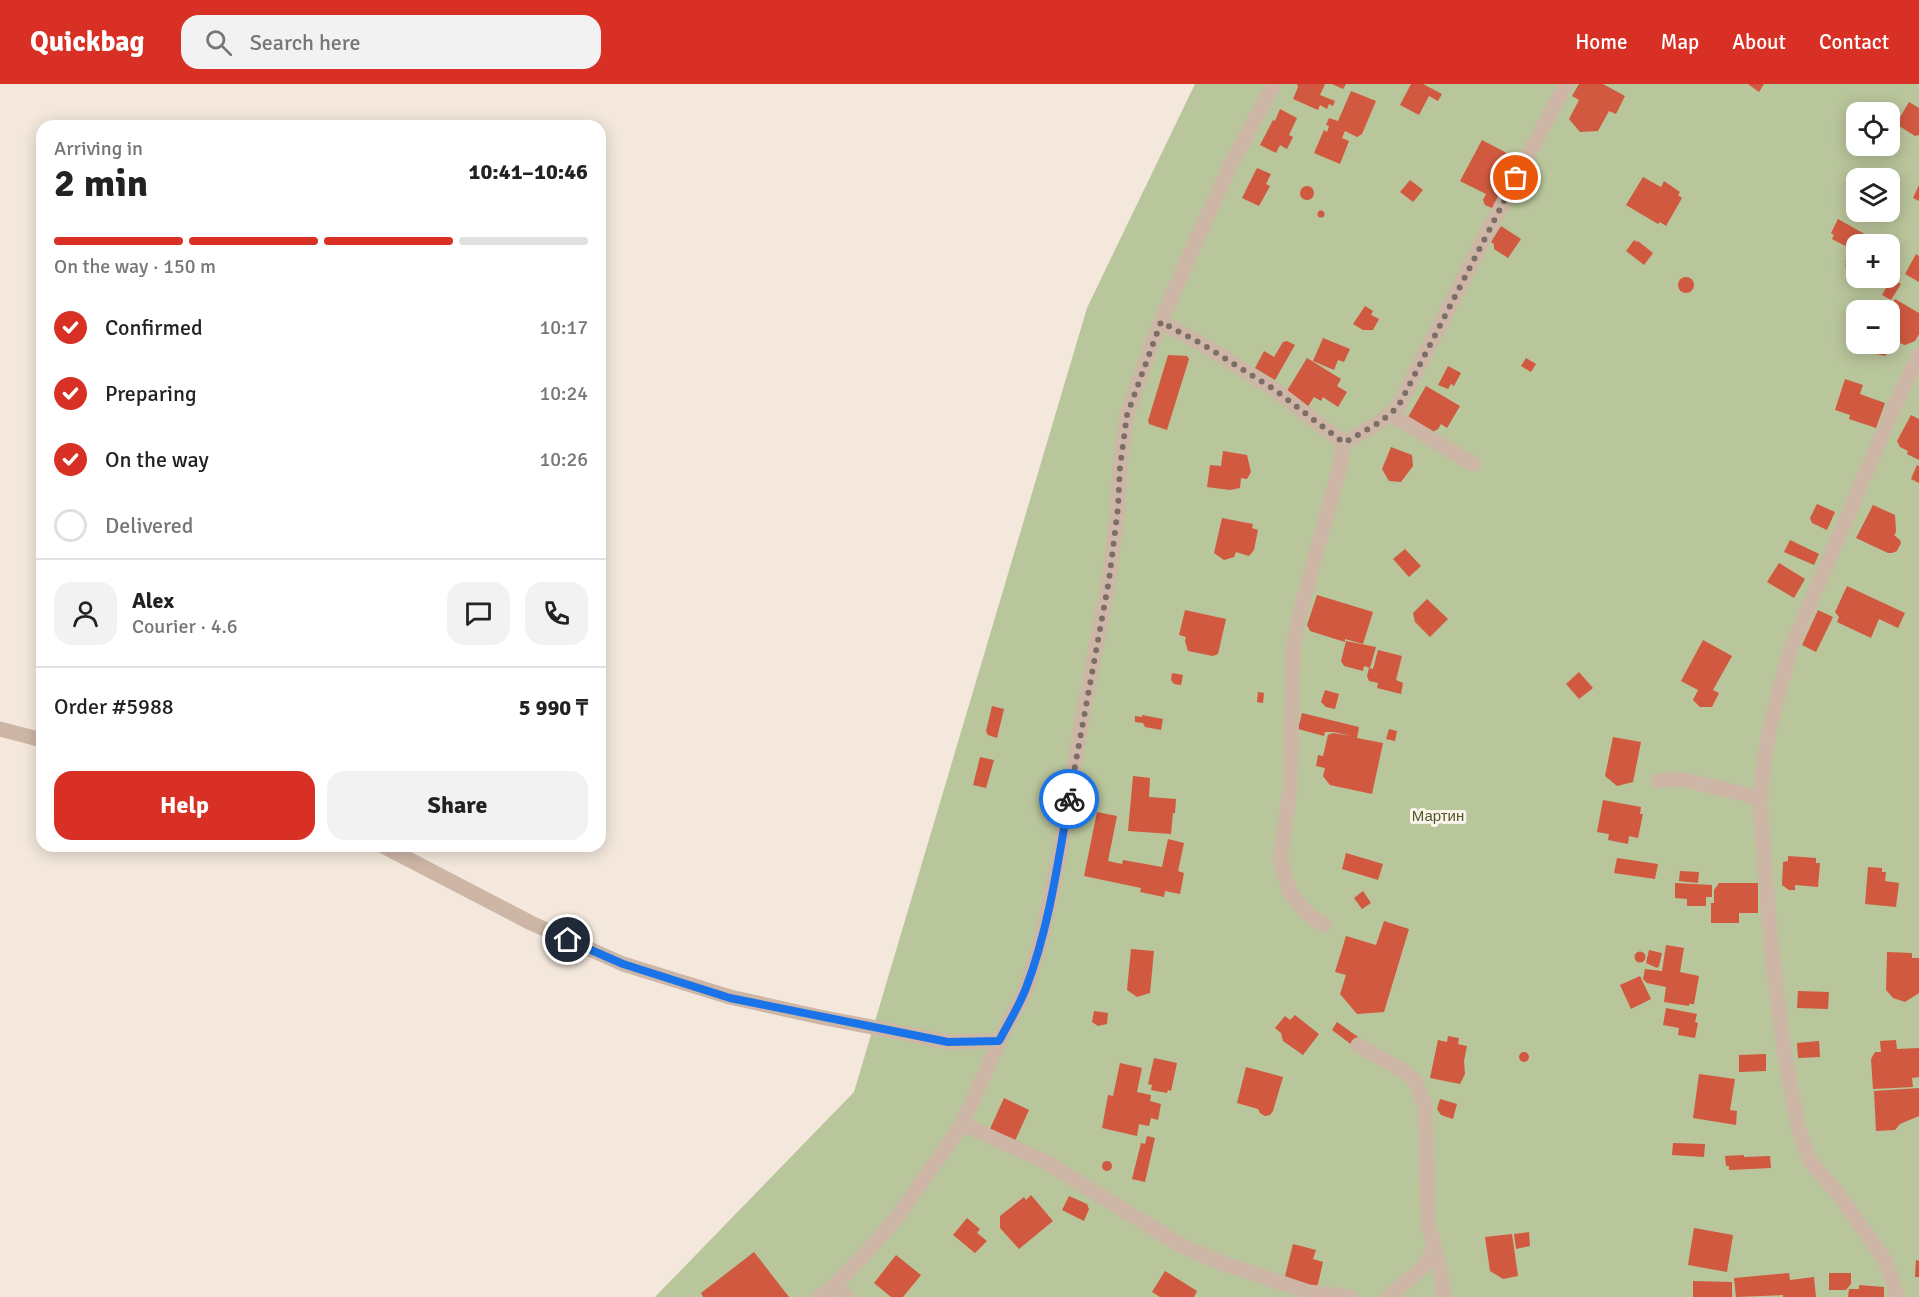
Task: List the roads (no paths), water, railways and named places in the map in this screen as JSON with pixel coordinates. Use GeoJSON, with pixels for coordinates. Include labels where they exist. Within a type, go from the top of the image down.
{"type":"FeatureCollection","features":[{"type":"Feature","properties":{"kind":"street"},"geometry":{"type":"LineString","coordinates":[[819,1297],[834,1286],[897,1216],[962,1124],[999,1041],[1026,989],[1042,936],[1059,858],[1109,580],[1127,415],[1161,322],[1231,164],[1274,84]]}},
{"type":"Feature","properties":{"kind":"street"},"geometry":{"type":"LineString","coordinates":[[1324,925],[1308,914],[1290,893],[1280,860],[1290,789],[1293,649],[1299,616],[1339,470],[1344,443],[1380,422],[1398,407],[1566,84]]}},
{"type":"Feature","properties":{"kind":"street"},"geometry":{"type":"LineString","coordinates":[[1161,322],[1202,344],[1275,390],[1344,443]]}},
{"type":"Feature","properties":{"kind":"street"},"geometry":{"type":"LineString","coordinates":[[1896,1297],[1886,1262],[1839,1195],[1810,1161],[1799,1131],[1784,1050],[1771,944],[1761,798],[1764,760],[1771,722],[1791,648],[1889,417],[1919,355]]}},
{"type":"Feature","properties":{"kind":"street"},"geometry":{"type":"LineString","coordinates":[[1390,414],[1473,464]]}},
{"type":"Feature","properties":{"kind":"street"},"geometry":{"type":"LineString","coordinates":[[0,729],[36,738]]}},
{"type":"Feature","properties":{"kind":"street"},"geometry":{"type":"LineString","coordinates":[[1658,781],[1680,779],[1761,798]]}},
{"type":"Feature","properties":{"kind":"street"},"geometry":{"type":"LineString","coordinates":[[395,852],[531,923],[634,968],[730,998],[820,1017],[948,1042],[999,1041]]}},
{"type":"Feature","properties":{"kind":"street"},"geometry":{"type":"LineString","coordinates":[[1359,1045],[1405,1072],[1415,1081],[1425,1105],[1428,1224],[1440,1267],[1443,1297]]}},
{"type":"Feature","properties":{"kind":"street"},"geometry":{"type":"LineString","coordinates":[[962,1124],[1044,1161],[1182,1246],[1225,1264],[1309,1292],[1350,1297]]}},
{"type":"Feature","properties":{"kind":"street"},"geometry":{"type":"LineString","coordinates":[[1389,1297],[1424,1266],[1435,1248]]}},
{"type":"Feature","properties":{"kind":"street"},"geometry":{"type":"LineString","coordinates":[[834,1286],[847,1297]]}},
{"type":"Feature","properties":{"kind":"park label","name":"Мартин"},"geometry":{"type":"Point","coordinates":[1438,816]}}]}
